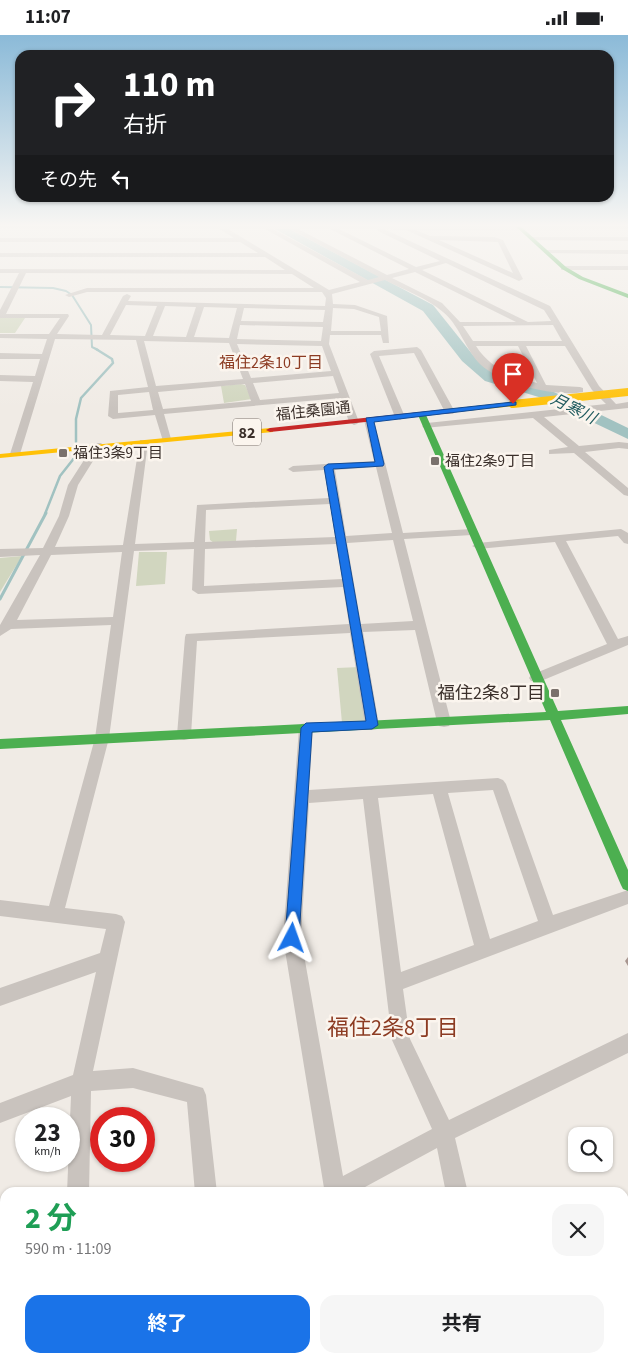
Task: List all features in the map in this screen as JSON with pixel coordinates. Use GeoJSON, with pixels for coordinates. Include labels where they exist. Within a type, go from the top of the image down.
{"type":"FeatureCollection","features":[{"type":"Feature","properties":{"kind":"street"},"geometry":{"type":"LineString","coordinates":[[15,286],[0,316],[64,316],[52,336],[15,454]]}},
{"type":"Feature","properties":{"kind":"street"},"geometry":{"type":"LineString","coordinates":[[72,294],[106,286]]}},
{"type":"Feature","properties":{"kind":"street"},"geometry":{"type":"LineString","coordinates":[[101,337],[124,303],[131,286]]}},
{"type":"Feature","properties":{"kind":"street"},"geometry":{"type":"LineString","coordinates":[[238,286],[326,291],[349,286]]}},
{"type":"Feature","properties":{"kind":"street"},"geometry":{"type":"LineString","coordinates":[[318,286],[326,291],[329,307],[325,343],[354,422]]}},
{"type":"Feature","properties":{"kind":"street"},"geometry":{"type":"LineString","coordinates":[[401,286],[449,312],[459,324],[482,361],[500,374],[566,392],[628,385]]}},
{"type":"Feature","properties":{"kind":"street"},"geometry":{"type":"LineString","coordinates":[[450,286],[527,324]]}},
{"type":"Feature","properties":{"kind":"street"},"geometry":{"type":"LineString","coordinates":[[500,286],[547,308],[595,388],[614,407]]}},
{"type":"Feature","properties":{"kind":"street"},"geometry":{"type":"LineString","coordinates":[[601,286],[628,297]]}},
{"type":"Feature","properties":{"kind":"street"},"geometry":{"type":"LineString","coordinates":[[124,303],[355,307],[382,316],[386,337],[328,329],[237,323]]}},
{"type":"Feature","properties":{"kind":"street"},"geometry":{"type":"LineString","coordinates":[[162,304],[144,338],[166,439]]}},
{"type":"Feature","properties":{"kind":"street"},"geometry":{"type":"LineString","coordinates":[[189,340],[201,305]]}},
{"type":"Feature","properties":{"kind":"street"},"geometry":{"type":"LineString","coordinates":[[241,306],[232,341],[257,403]]}},
{"type":"Feature","properties":{"kind":"street"},"geometry":{"type":"LineString","coordinates":[[459,324],[556,323]]}},
{"type":"Feature","properties":{"kind":"street"},"geometry":{"type":"LineString","coordinates":[[0,336],[325,343]]}},
{"type":"Feature","properties":{"kind":"street"},"geometry":{"type":"LineString","coordinates":[[471,344],[568,343]]}},
{"type":"Feature","properties":{"kind":"street"},"geometry":{"type":"LineString","coordinates":[[521,344],[543,387]]}},
{"type":"Feature","properties":{"kind":"street"},"geometry":{"type":"LineString","coordinates":[[400,417],[374,354],[417,350],[450,412]]}},
{"type":"Feature","properties":{"kind":"street"},"geometry":{"type":"LineString","coordinates":[[0,357],[46,357]]}},
{"type":"Feature","properties":{"kind":"street"},"geometry":{"type":"LineString","coordinates":[[337,373],[113,393],[113,416],[344,395]]}},
{"type":"Feature","properties":{"kind":"street"},"geometry":{"type":"LineString","coordinates":[[0,378],[38,379]]}},
{"type":"Feature","properties":{"kind":"street","name":"福住桑園通"},"geometry":{"type":"LineString","coordinates":[[0,456],[98,445],[354,422],[628,392]]}},
{"type":"Feature","properties":{"kind":"street"},"geometry":{"type":"LineString","coordinates":[[427,426],[628,405]]}},
{"type":"Feature","properties":{"kind":"street"},"geometry":{"type":"LineString","coordinates":[[422,415],[628,885]]}},
{"type":"Feature","properties":{"kind":"street"},"geometry":{"type":"LineString","coordinates":[[536,415],[628,493]]}},
{"type":"Feature","properties":{"kind":"street"},"geometry":{"type":"LineString","coordinates":[[369,420],[444,722]]}},
{"type":"Feature","properties":{"kind":"street"},"geometry":{"type":"LineString","coordinates":[[55,914],[102,738],[143,441]]}},
{"type":"Feature","properties":{"kind":"street"},"geometry":{"type":"LineString","coordinates":[[4,629],[48,550],[64,516],[73,485],[98,445]]}},
{"type":"Feature","properties":{"kind":"street"},"geometry":{"type":"LineString","coordinates":[[553,452],[619,445],[628,446]]}},
{"type":"Feature","properties":{"kind":"street"},"geometry":{"type":"LineString","coordinates":[[293,469],[380,464]]}},
{"type":"Feature","properties":{"kind":"street"},"geometry":{"type":"LineString","coordinates":[[328,467],[372,725]]}},
{"type":"Feature","properties":{"kind":"street"},"geometry":{"type":"LineString","coordinates":[[334,501],[201,507],[198,545],[198,591],[347,583]]}},
{"type":"Feature","properties":{"kind":"street"},"geometry":{"type":"LineString","coordinates":[[0,553],[34,550],[398,538],[472,532]]}},
{"type":"Feature","properties":{"kind":"street"},"geometry":{"type":"LineString","coordinates":[[478,546],[620,532],[628,541]]}},
{"type":"Feature","properties":{"kind":"street"},"geometry":{"type":"LineString","coordinates":[[559,538],[615,645]]}},
{"type":"Feature","properties":{"kind":"street"},"geometry":{"type":"LineString","coordinates":[[4,629],[119,621]]}},
{"type":"Feature","properties":{"kind":"street"},"geometry":{"type":"LineString","coordinates":[[184,735],[191,637],[356,630],[420,625]]}},
{"type":"Feature","properties":{"kind":"street"},"geometry":{"type":"LineString","coordinates":[[536,678],[628,640]]}},
{"type":"Feature","properties":{"kind":"street"},"geometry":{"type":"LineString","coordinates":[[1,746],[102,738],[444,722],[628,710]]}},
{"type":"Feature","properties":{"kind":"street"},"geometry":{"type":"LineString","coordinates":[[306,728],[292,938],[333,1187]]}},
{"type":"Feature","properties":{"kind":"street"},"geometry":{"type":"LineString","coordinates":[[301,797],[498,784],[548,925]]}},
{"type":"Feature","properties":{"kind":"street"},"geometry":{"type":"LineString","coordinates":[[439,787],[484,948]]}},
{"type":"Feature","properties":{"kind":"street"},"geometry":{"type":"LineString","coordinates":[[370,793],[392,984],[401,1039],[444,1133],[456,1187]]}},
{"type":"Feature","properties":{"kind":"street"},"geometry":{"type":"LineString","coordinates":[[392,984],[484,948],[628,897]]}},
{"type":"Feature","properties":{"kind":"street"},"geometry":{"type":"LineString","coordinates":[[0,908],[116,922],[81,1082],[78,1187]]}},
{"type":"Feature","properties":{"kind":"street"},"geometry":{"type":"LineString","coordinates":[[0,997],[108,959]]}},
{"type":"Feature","properties":{"kind":"street"},"geometry":{"type":"LineString","coordinates":[[343,1187],[444,1133],[628,1043]]}},
{"type":"Feature","properties":{"kind":"street"},"geometry":{"type":"LineString","coordinates":[[0,1113],[81,1082],[133,1079],[196,1095],[205,1187]]}},
{"type":"Feature","properties":{"kind":"green space"},"geometry":{"type":"Polygon","coordinates":[[[0,317],[25,318],[15,333],[0,333],[0,317]]]}},
{"type":"Feature","properties":{"kind":"green space"},"geometry":{"type":"Polygon","coordinates":[[[245,385],[252,399],[224,403],[221,386],[245,385]]]}},
{"type":"Feature","properties":{"kind":"green space"},"geometry":{"type":"Polygon","coordinates":[[[237,529],[236,541],[214,543],[210,540],[209,531],[237,529]]]}},
{"type":"Feature","properties":{"kind":"green space"},"geometry":{"type":"Polygon","coordinates":[[[139,552],[167,552],[165,584],[136,586],[139,552]]]}},
{"type":"Feature","properties":{"kind":"green space"},"geometry":{"type":"Polygon","coordinates":[[[22,556],[0,592],[0,558],[22,556]]]}},
{"type":"Feature","properties":{"kind":"green space"},"geometry":{"type":"Polygon","coordinates":[[[360,667],[368,724],[342,723],[337,668],[360,667]]]}},
{"type":"Feature","properties":{"kind":"waterway","name":"月寒川"},"geometry":{"type":"LineString","coordinates":[[387,286],[428,308],[475,366],[490,378],[548,395],[628,434]]}},
{"type":"Feature","properties":{"kind":"waterway"},"geometry":{"type":"LineString","coordinates":[[0,287],[53,288],[66,291],[72,295],[91,325],[92,347],[96,349]]}},
{"type":"Feature","properties":{"kind":"waterway"},"geometry":{"type":"LineString","coordinates":[[76,442],[76,419],[81,398],[113,363],[112,359],[96,349]]}},
{"type":"Feature","properties":{"kind":"waterway"},"geometry":{"type":"LineString","coordinates":[[45,514],[60,476],[75,457]]}},
{"type":"Feature","properties":{"kind":"waterway"},"geometry":{"type":"LineString","coordinates":[[0,599],[46,513]]}},
{"type":"Feature","properties":{"kind":"traffic: fast"},"geometry":{"type":"LineString","coordinates":[[602,286],[628,296]]}},
{"type":"Feature","properties":{"kind":"traffic: fast"},"geometry":{"type":"LineString","coordinates":[[422,415],[628,885]]}},
{"type":"Feature","properties":{"kind":"traffic: fast"},"geometry":{"type":"LineString","coordinates":[[0,744],[553,716],[628,710]]}},
{"type":"Feature","properties":{"kind":"traffic: slow"},"geometry":{"type":"LineString","coordinates":[[513,404],[628,392]]}},
{"type":"Feature","properties":{"kind":"traffic: slow"},"geometry":{"type":"LineString","coordinates":[[448,411],[513,404]]}},
{"type":"Feature","properties":{"kind":"traffic: slow"},"geometry":{"type":"LineString","coordinates":[[0,456],[270,430]]}},
{"type":"Feature","properties":{"kind":"traffic: jam"},"geometry":{"type":"LineString","coordinates":[[270,430],[448,411]]}},
{"type":"Feature","properties":{"kind":"place","name":"福住3条9丁目"},"geometry":{"type":"Point","coordinates":[63,453]}},
{"type":"Feature","properties":{"kind":"place","name":"福住2条9丁目"},"geometry":{"type":"Point","coordinates":[435,461]}},
{"type":"Feature","properties":{"kind":"place","name":"福住2条8丁目"},"geometry":{"type":"Point","coordinates":[555,693]}},
{"type":"Feature","properties":{"kind":"district","name":"福住2条10丁目"},"geometry":{"type":"Point","coordinates":[271,362]}},
{"type":"Feature","properties":{"kind":"district","name":"福住2条8丁目"},"geometry":{"type":"Point","coordinates":[393,1027]}},
{"type":"Feature","properties":{"kind":"route"},"geometry":{"type":"LineString","coordinates":[[292,938],[306,728],[372,725],[328,467],[380,464],[369,420],[513,404]]}}]}
